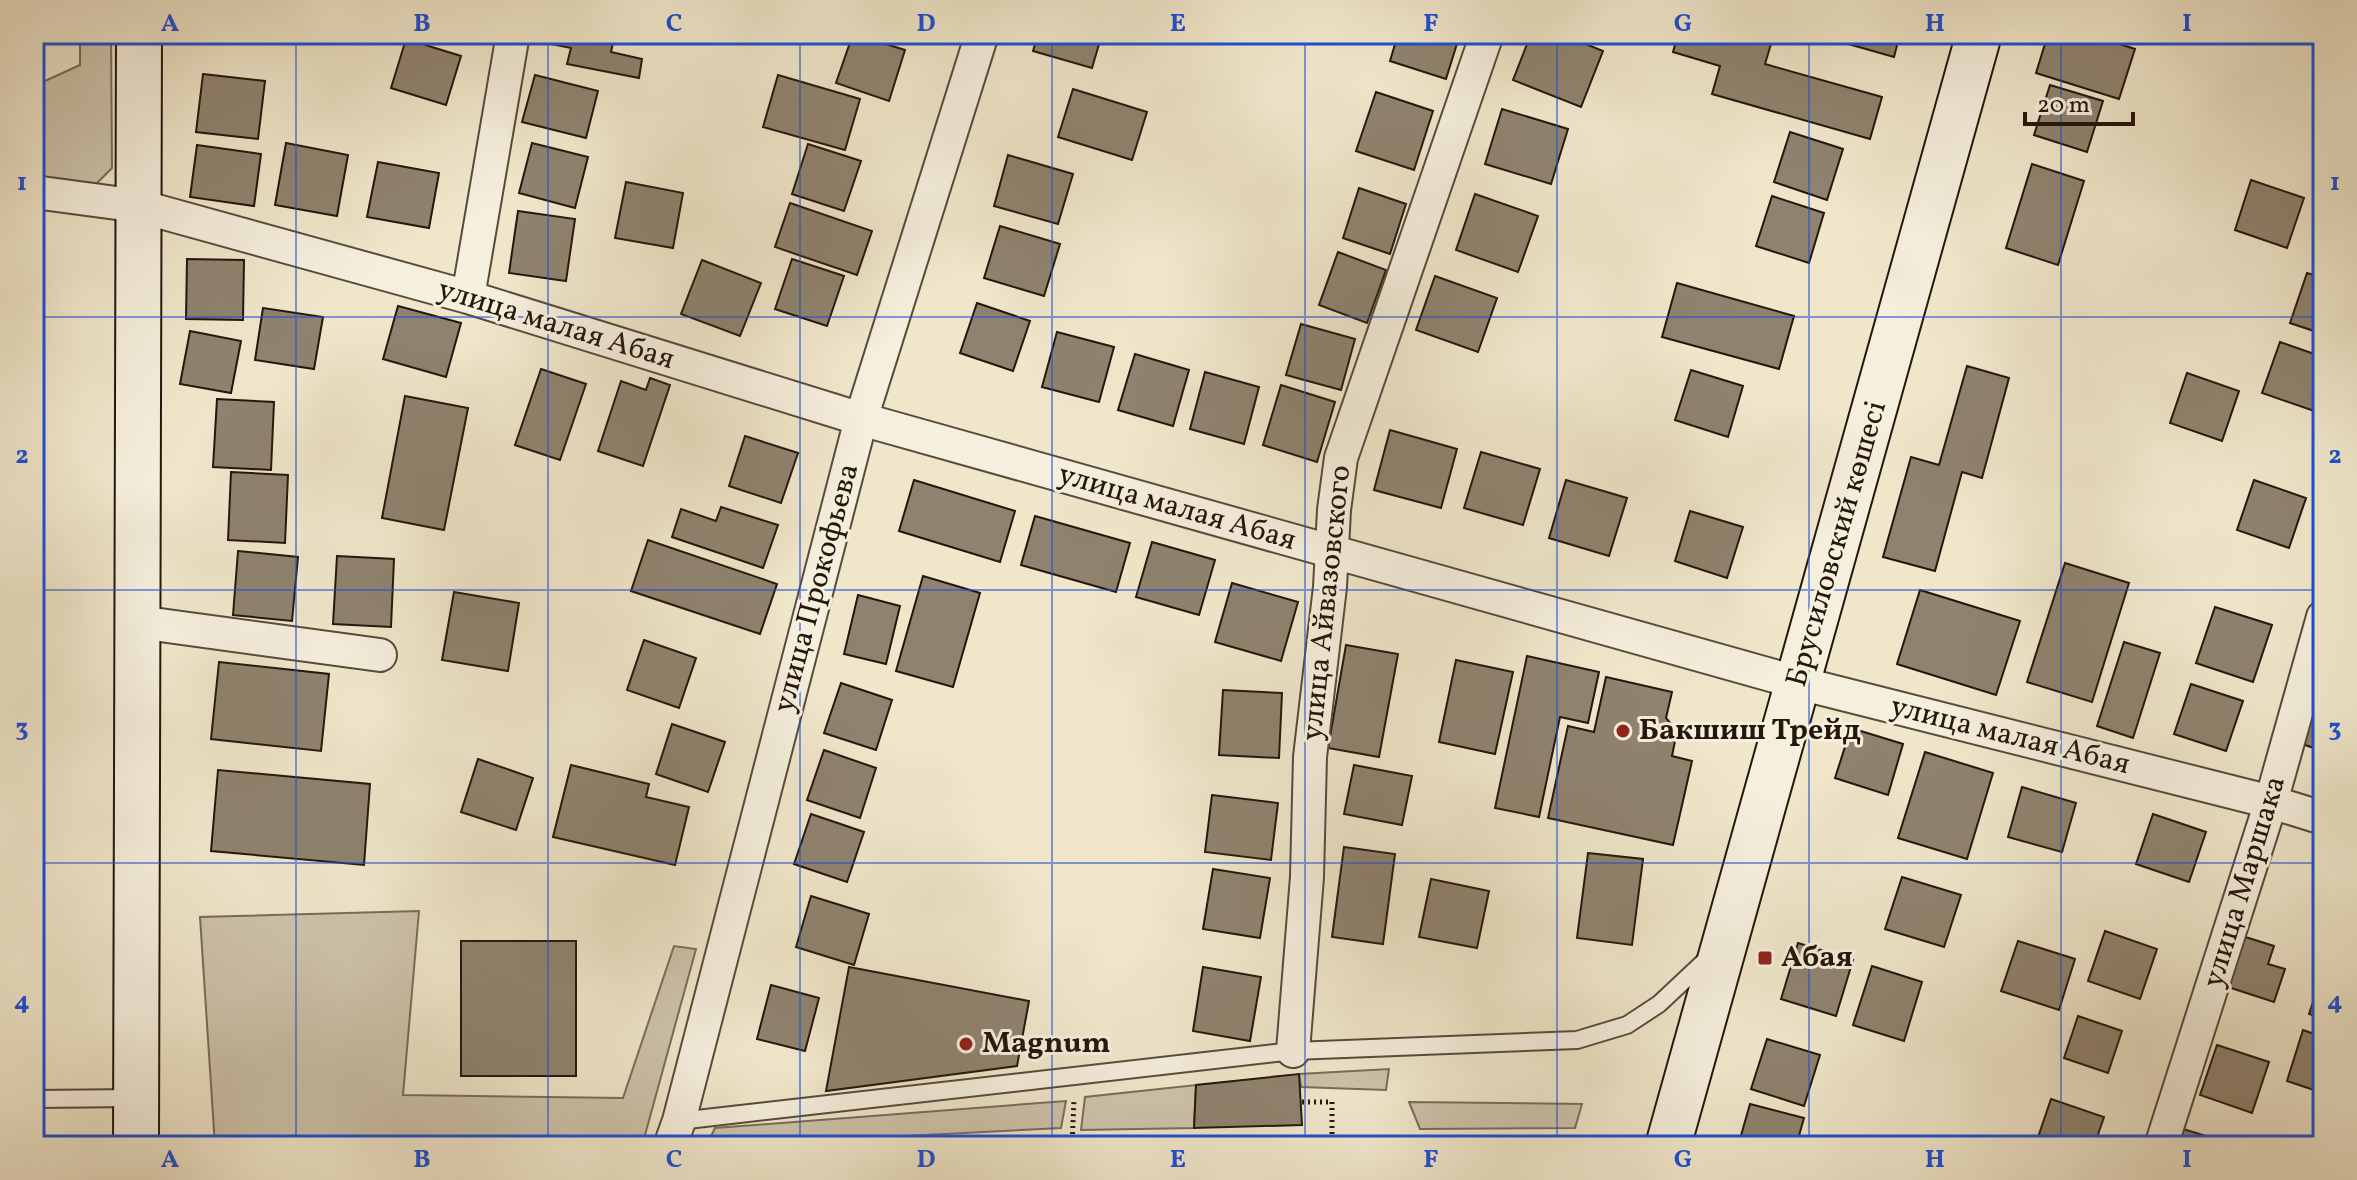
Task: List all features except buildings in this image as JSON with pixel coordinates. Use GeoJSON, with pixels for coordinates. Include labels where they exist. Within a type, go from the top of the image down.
{"type":"FeatureCollection","features":[{"type":"Feature","properties":{"kind":"street"},"geometry":{"type":"LineString","coordinates":[[136,1146],[139,34]]}},
{"type":"Feature","properties":{"kind":"street"},"geometry":{"type":"LineString","coordinates":[[468,297],[513,34]]}},
{"type":"Feature","properties":{"kind":"street","name":"улица Прокофьева"},"geometry":{"type":"LineString","coordinates":[[674,1133],[861,419],[982,34]]}},
{"type":"Feature","properties":{"kind":"street","name":"улица Айвазовского"},"geometry":{"type":"LineString","coordinates":[[1293,1051],[1307,877],[1310,757],[1341,458],[1487,34]]}},
{"type":"Feature","properties":{"kind":"street","name":"Брусиловский көшесі"},"geometry":{"type":"LineString","coordinates":[[1668,1146],[1979,34]]}},
{"type":"Feature","properties":{"kind":"street","name":"улица малая Абая"},"geometry":{"type":"LineString","coordinates":[[34,192],[139,206],[468,297],[861,419],[1799,683],[2271,802],[2323,818]]}},
{"type":"Feature","properties":{"kind":"street","name":"улица Маршака"},"geometry":{"type":"LineString","coordinates":[[2161,1146],[2271,802],[2323,617]]}},
{"type":"Feature","properties":{"kind":"street"},"geometry":{"type":"LineString","coordinates":[[138,622],[380,655]]}},
{"type":"Feature","properties":{"kind":"lane"},"geometry":{"type":"LineString","coordinates":[[674,1133],[1293,1051],[1577,1040],[1627,1025],[1659,1004],[1725,943]]}},
{"type":"Feature","properties":{"kind":"lane"},"geometry":{"type":"LineString","coordinates":[[34,1103],[35,1099],[138,1098]]}},
{"type":"Feature","properties":{"kind":"path"},"geometry":{"type":"LineString","coordinates":[[1072,1146],[1075,1095]]}},
{"type":"Feature","properties":{"kind":"path"},"geometry":{"type":"LineString","coordinates":[[1302,1102],[1332,1102],[1332,1146]]}},
{"type":"Feature","properties":{"kind":"shaded area"},"geometry":{"type":"Polygon","coordinates":[[[80,34],[111,34],[112,168],[97,183],[84,187],[34,176],[34,86],[80,65],[80,34]]]}},
{"type":"Feature","properties":{"kind":"shaded area"},"geometry":{"type":"Polygon","coordinates":[[[419,911],[403,1095],[623,1098],[674,946],[696,949],[642,1146],[215,1146],[200,917],[419,911]]]}},
{"type":"Feature","properties":{"kind":"shaded area"},"geometry":{"type":"Polygon","coordinates":[[[1389,1069],[1386,1090],[1301,1087],[1299,1074],[1389,1069]]]}},
{"type":"Feature","properties":{"kind":"shaded area"},"geometry":{"type":"Polygon","coordinates":[[[1196,1085],[1194,1128],[1081,1130],[1085,1097],[1196,1085]]]}},
{"type":"Feature","properties":{"kind":"shaded area"},"geometry":{"type":"Polygon","coordinates":[[[1066,1101],[1061,1128],[706,1146],[715,1128],[1066,1101]]]}},
{"type":"Feature","properties":{"kind":"shaded area"},"geometry":{"type":"Polygon","coordinates":[[[1409,1102],[1582,1104],[1575,1128],[1420,1129],[1409,1102]]]}},
{"type":"Feature","properties":{"kind":"place","name":"Бакшиш Трейд"},"geometry":{"type":"Point","coordinates":[1623,731]}},
{"type":"Feature","properties":{"kind":"place","name":"Абая"},"geometry":{"type":"Point","coordinates":[1765,958]}},
{"type":"Feature","properties":{"kind":"place","name":"Magnum"},"geometry":{"type":"Point","coordinates":[966,1044]}}]}
